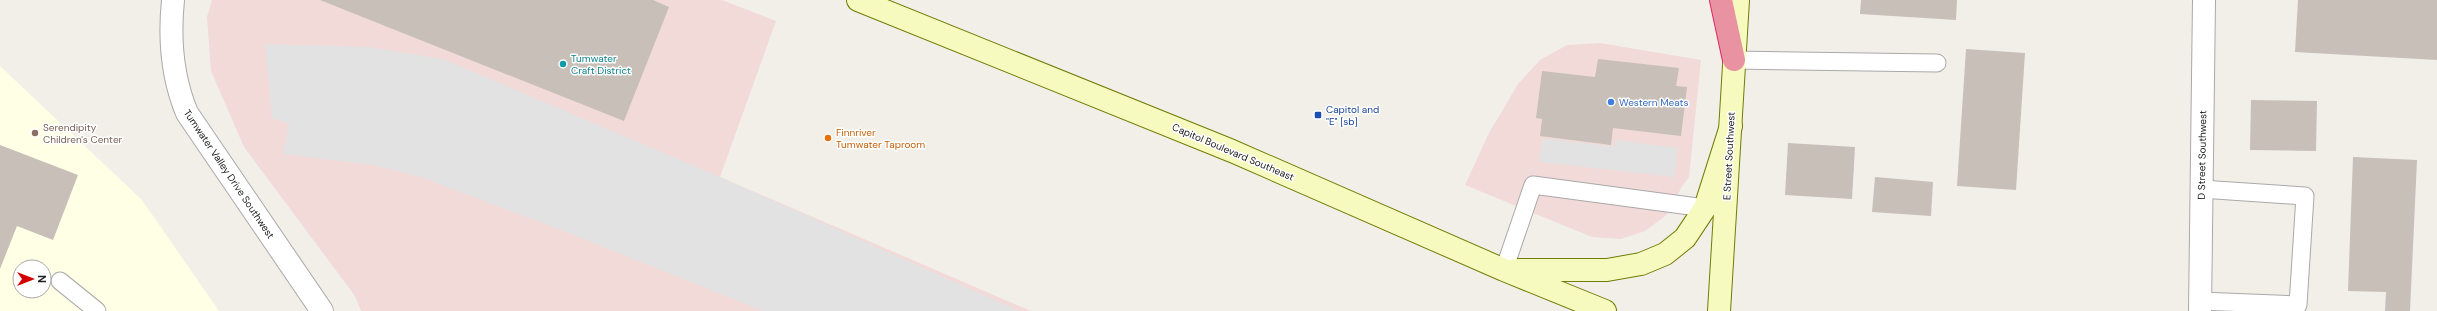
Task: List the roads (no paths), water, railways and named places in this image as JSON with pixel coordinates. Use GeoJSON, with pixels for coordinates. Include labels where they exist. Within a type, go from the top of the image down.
{"type":"FeatureCollection","features":[{"type":"Feature","properties":{"kind":"highway"},"geometry":{"type":"LineString","coordinates":[[1721,0],[1734,60]]}},
{"type":"Feature","properties":{"kind":"main road","name":"Capitol Boulevard Southeast"},"geometry":{"type":"LineString","coordinates":[[858,0],[1232,151],[1504,270],[1605,311]]}},
{"type":"Feature","properties":{"kind":"main road","name":"E Street Southwest"},"geometry":{"type":"LineString","coordinates":[[1719,311],[1738,0]]}},
{"type":"Feature","properties":{"kind":"main road"},"geometry":{"type":"LineString","coordinates":[[1504,270],[1607,270],[1641,264],[1665,254],[1686,238],[1704,208],[1731,126]]}},
{"type":"Feature","properties":{"kind":"street","name":"Tumwater Valley Drive Southwest"},"geometry":{"type":"LineString","coordinates":[[173,0],[170,30],[173,64],[179,95],[187,113],[322,311]]}},
{"type":"Feature","properties":{"kind":"street","name":"D Street Southwest"},"geometry":{"type":"LineString","coordinates":[[2200,308],[2204,0]]}},
{"type":"Feature","properties":{"kind":"lane"},"geometry":{"type":"LineString","coordinates":[[1734,60],[1937,63]]}},
{"type":"Feature","properties":{"kind":"lane"},"geometry":{"type":"LineString","coordinates":[[1504,270],[1533,185],[1704,208]]}},
{"type":"Feature","properties":{"kind":"lane"},"geometry":{"type":"LineString","coordinates":[[2200,308],[2298,305],[2305,196],[2201,189]]}},
{"type":"Feature","properties":{"kind":"lane"},"geometry":{"type":"LineString","coordinates":[[60,281],[97,311]]}},
{"type":"Feature","properties":{"kind":"place","name":"Tumwater Craft District"},"geometry":{"type":"Point","coordinates":[563,64]}},
{"type":"Feature","properties":{"kind":"place","name":"Western Meats"},"geometry":{"type":"Point","coordinates":[1611,102]}},
{"type":"Feature","properties":{"kind":"place","name":"Capitol and \"E\" [sb]"},"geometry":{"type":"Point","coordinates":[1318,115]}},
{"type":"Feature","properties":{"kind":"place","name":"Serendipity Children's Center"},"geometry":{"type":"Point","coordinates":[35,133]}},
{"type":"Feature","properties":{"kind":"place","name":"Finnriver Tumwater Taproom"},"geometry":{"type":"Point","coordinates":[828,138]}}]}
